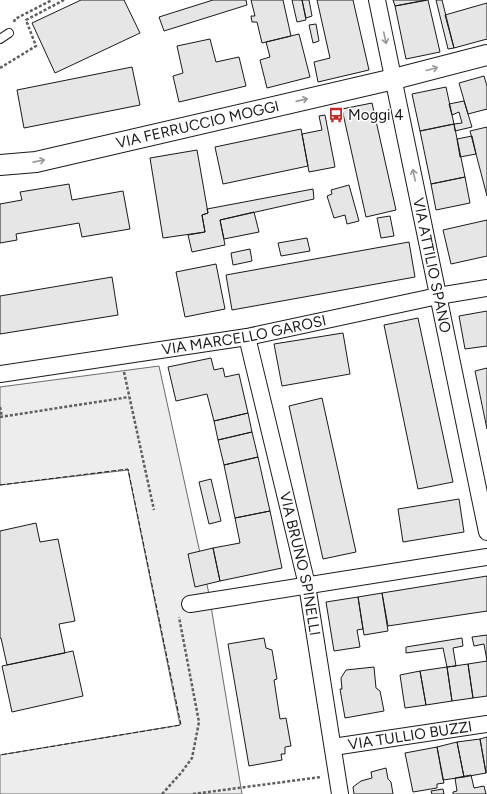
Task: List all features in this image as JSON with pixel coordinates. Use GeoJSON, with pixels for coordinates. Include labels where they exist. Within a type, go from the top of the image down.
{"type":"FeatureCollection","features":[{"type":"Feature","properties":{"kind":"street","name":"VIA ATTILIO SPANO"},"geometry":{"type":"LineString","coordinates":[[377,0],[487,532]]}},
{"type":"Feature","properties":{"kind":"street","name":"VIA FERRUCCIO MOGGI"},"geometry":{"type":"LineString","coordinates":[[0,165],[36,162],[394,79],[487,55]]}},
{"type":"Feature","properties":{"kind":"street","name":"VIA MARCELLO GAROSI"},"geometry":{"type":"LineString","coordinates":[[0,374],[247,337],[438,296],[487,288]]}},
{"type":"Feature","properties":{"kind":"street","name":"VIA BRUNO SPINELLI"},"geometry":{"type":"LineString","coordinates":[[247,337],[307,585],[340,794]]}},
{"type":"Feature","properties":{"kind":"street"},"geometry":{"type":"LineString","coordinates":[[184,607],[307,585],[487,557]]}},
{"type":"Feature","properties":{"kind":"street","name":"VIA TULLIO BUZZI"},"geometry":{"type":"LineString","coordinates":[[333,747],[487,724]]}},
{"type":"Feature","properties":{"kind":"lane"},"geometry":{"type":"LineString","coordinates":[[0,39],[9,33]]}},
{"type":"Feature","properties":{"kind":"path"},"geometry":{"type":"LineString","coordinates":[[9,33],[15,19],[52,0]]}},
{"type":"Feature","properties":{"kind":"path"},"geometry":{"type":"LineString","coordinates":[[0,68],[36,46],[26,20],[64,0]]}},
{"type":"Feature","properties":{"kind":"path"},"geometry":{"type":"LineString","coordinates":[[120,355],[154,510]]}},
{"type":"Feature","properties":{"kind":"path"},"geometry":{"type":"LineString","coordinates":[[0,407],[1,417],[128,397]]}},
{"type":"Feature","properties":{"kind":"path"},"geometry":{"type":"LineString","coordinates":[[162,794],[192,758],[199,722],[184,607]]}},
{"type":"Feature","properties":{"kind":"path"},"geometry":{"type":"LineString","coordinates":[[192,794],[338,775]]}},
{"type":"Feature","properties":{"kind":"shaded area"},"geometry":{"type":"Polygon","coordinates":[[[159,366],[209,594],[242,794],[0,794],[0,755],[180,725],[128,470],[0,485],[0,387],[159,366]]]}},
{"type":"Feature","properties":{"kind":"building"},"geometry":{"type":"Polygon","coordinates":[[[81,0],[124,0],[140,33],[55,73],[32,23],[81,0]]]}},
{"type":"Feature","properties":{"kind":"building"},"geometry":{"type":"Polygon","coordinates":[[[213,0],[246,0],[247,5],[164,31],[159,17],[213,0]]]}},
{"type":"Feature","properties":{"kind":"building"},"geometry":{"type":"Polygon","coordinates":[[[251,0],[283,0],[291,36],[262,43],[257,22],[252,22],[251,16],[255,16],[251,0]]]}},
{"type":"Feature","properties":{"kind":"building"},"geometry":{"type":"Polygon","coordinates":[[[292,0],[302,0],[306,20],[297,22],[292,0]]]}},
{"type":"Feature","properties":{"kind":"building"},"geometry":{"type":"Polygon","coordinates":[[[302,0],[309,0],[312,16],[306,18],[302,0]]]}},
{"type":"Feature","properties":{"kind":"building"},"geometry":{"type":"Polygon","coordinates":[[[317,0],[353,0],[369,70],[318,82],[314,62],[330,58],[317,0]]]}},
{"type":"Feature","properties":{"kind":"building"},"geometry":{"type":"Polygon","coordinates":[[[393,0],[426,0],[395,6],[393,0]]]}},
{"type":"Feature","properties":{"kind":"building"},"geometry":{"type":"Polygon","coordinates":[[[428,0],[440,52],[406,59],[395,6],[428,0]]]}},
{"type":"Feature","properties":{"kind":"building"},"geometry":{"type":"Polygon","coordinates":[[[436,0],[442,0],[454,48],[448,49],[436,0]]]}},
{"type":"Feature","properties":{"kind":"building"},"geometry":{"type":"Polygon","coordinates":[[[487,3],[487,39],[454,48],[445,15],[487,3]]]}},
{"type":"Feature","properties":{"kind":"building"},"geometry":{"type":"Polygon","coordinates":[[[316,24],[319,41],[313,43],[309,25],[316,24]]]}},
{"type":"Feature","properties":{"kind":"building"},"geometry":{"type":"Polygon","coordinates":[[[299,34],[310,77],[267,88],[260,60],[270,57],[266,42],[299,34]]]}},
{"type":"Feature","properties":{"kind":"building"},"geometry":{"type":"Polygon","coordinates":[[[210,39],[216,62],[239,57],[246,86],[179,102],[173,76],[183,73],[177,46],[210,39]]]}},
{"type":"Feature","properties":{"kind":"building"},"geometry":{"type":"Polygon","coordinates":[[[132,67],[140,105],[24,128],[17,90],[132,67]]]}},
{"type":"Feature","properties":{"kind":"building"},"geometry":{"type":"Polygon","coordinates":[[[484,76],[487,86],[487,109],[468,114],[459,83],[484,76]]]}},
{"type":"Feature","properties":{"kind":"building"},"geometry":{"type":"Polygon","coordinates":[[[446,87],[454,124],[420,131],[412,94],[446,87]]]}},
{"type":"Feature","properties":{"kind":"building"},"geometry":{"type":"Polygon","coordinates":[[[464,101],[472,127],[455,131],[454,124],[462,123],[459,112],[452,115],[449,104],[464,101]]]}},
{"type":"Feature","properties":{"kind":"building"},"geometry":{"type":"Polygon","coordinates":[[[372,103],[396,210],[366,217],[342,109],[372,103]]]}},
{"type":"Feature","properties":{"kind":"building"},"geometry":{"type":"Polygon","coordinates":[[[325,115],[335,167],[309,172],[302,134],[322,130],[319,116],[325,115]]]}},
{"type":"Feature","properties":{"kind":"building"},"geometry":{"type":"Polygon","coordinates":[[[454,124],[465,177],[431,184],[420,131],[454,124]]]}},
{"type":"Feature","properties":{"kind":"building"},"geometry":{"type":"Polygon","coordinates":[[[487,127],[487,196],[470,131],[487,127]]]}},
{"type":"Feature","properties":{"kind":"building"},"geometry":{"type":"Polygon","coordinates":[[[301,129],[308,166],[223,184],[215,147],[301,129]]]}},
{"type":"Feature","properties":{"kind":"building"},"geometry":{"type":"Polygon","coordinates":[[[472,136],[476,154],[460,157],[457,139],[472,136]]]}},
{"type":"Feature","properties":{"kind":"building"},"geometry":{"type":"Polygon","coordinates":[[[197,150],[208,213],[202,215],[205,232],[163,238],[150,158],[197,150]]]}},
{"type":"Feature","properties":{"kind":"building"},"geometry":{"type":"Polygon","coordinates":[[[465,177],[470,203],[436,210],[431,184],[465,177]]]}},
{"type":"Feature","properties":{"kind":"building"},"geometry":{"type":"Polygon","coordinates":[[[69,184],[72,200],[123,191],[130,229],[82,237],[79,223],[16,234],[17,240],[0,243],[0,204],[22,200],[20,192],[69,184]]]}},
{"type":"Feature","properties":{"kind":"building"},"geometry":{"type":"Polygon","coordinates":[[[349,185],[359,221],[347,224],[345,215],[334,218],[327,196],[332,194],[331,190],[349,185]]]}},
{"type":"Feature","properties":{"kind":"building"},"geometry":{"type":"Polygon","coordinates":[[[313,189],[314,199],[220,220],[225,245],[192,252],[188,235],[205,232],[202,215],[208,213],[207,209],[313,189]]]}},
{"type":"Feature","properties":{"kind":"building"},"geometry":{"type":"Polygon","coordinates":[[[254,212],[259,232],[224,239],[220,220],[254,212]]]}},
{"type":"Feature","properties":{"kind":"building"},"geometry":{"type":"Polygon","coordinates":[[[390,216],[394,236],[381,238],[377,218],[390,216]]]}},
{"type":"Feature","properties":{"kind":"building"},"geometry":{"type":"Polygon","coordinates":[[[487,220],[487,256],[451,264],[443,230],[487,220]]]}},
{"type":"Feature","properties":{"kind":"building"},"geometry":{"type":"Polygon","coordinates":[[[307,238],[310,251],[281,256],[278,243],[307,238]]]}},
{"type":"Feature","properties":{"kind":"building"},"geometry":{"type":"Polygon","coordinates":[[[409,242],[415,277],[232,310],[226,275],[409,242]]]}},
{"type":"Feature","properties":{"kind":"building"},"geometry":{"type":"Polygon","coordinates":[[[250,249],[252,261],[233,265],[231,253],[250,249]]]}},
{"type":"Feature","properties":{"kind":"building"},"geometry":{"type":"Polygon","coordinates":[[[216,264],[225,309],[185,317],[176,272],[216,264]]]}},
{"type":"Feature","properties":{"kind":"building"},"geometry":{"type":"Polygon","coordinates":[[[112,277],[118,315],[0,334],[0,296],[112,277]]]}},
{"type":"Feature","properties":{"kind":"building"},"geometry":{"type":"Polygon","coordinates":[[[487,311],[487,346],[465,349],[459,316],[487,311]]]}},
{"type":"Feature","properties":{"kind":"building"},"geometry":{"type":"Polygon","coordinates":[[[418,318],[453,482],[418,489],[384,325],[418,318]]]}},
{"type":"Feature","properties":{"kind":"building"},"geometry":{"type":"Polygon","coordinates":[[[343,333],[350,374],[282,386],[274,344],[343,333]]]}},
{"type":"Feature","properties":{"kind":"building"},"geometry":{"type":"Polygon","coordinates":[[[211,358],[214,370],[223,368],[225,377],[239,374],[248,413],[214,421],[207,394],[176,401],[168,367],[211,358]]]}},
{"type":"Feature","properties":{"kind":"building"},"geometry":{"type":"Polygon","coordinates":[[[487,368],[487,429],[475,371],[487,368]]]}},
{"type":"Feature","properties":{"kind":"building"},"geometry":{"type":"Polygon","coordinates":[[[322,398],[356,552],[323,559],[289,406],[322,398]]]}},
{"type":"Feature","properties":{"kind":"building"},"geometry":{"type":"Polygon","coordinates":[[[248,413],[252,432],[218,440],[214,421],[248,413]]]}},
{"type":"Feature","properties":{"kind":"building"},"geometry":{"type":"Polygon","coordinates":[[[252,432],[258,457],[224,465],[218,440],[252,432]]]}},
{"type":"Feature","properties":{"kind":"building"},"geometry":{"type":"Polygon","coordinates":[[[258,457],[270,511],[235,518],[224,465],[258,457]]]}},
{"type":"Feature","properties":{"kind":"building"},"geometry":{"type":"Polygon","coordinates":[[[211,479],[221,521],[209,524],[199,482],[211,479]]]}},
{"type":"Feature","properties":{"kind":"building"},"geometry":{"type":"Polygon","coordinates":[[[459,499],[464,532],[403,542],[398,509],[459,499]]]}},
{"type":"Feature","properties":{"kind":"building"},"geometry":{"type":"Polygon","coordinates":[[[270,511],[282,568],[220,581],[213,548],[240,543],[235,518],[270,511]]]}},
{"type":"Feature","properties":{"kind":"building"},"geometry":{"type":"Polygon","coordinates":[[[36,523],[40,542],[58,539],[75,621],[59,624],[65,653],[7,665],[0,638],[0,531],[36,523]]]}},
{"type":"Feature","properties":{"kind":"building"},"geometry":{"type":"Polygon","coordinates":[[[213,548],[220,581],[195,587],[188,554],[213,548]]]}},
{"type":"Feature","properties":{"kind":"building"},"geometry":{"type":"Polygon","coordinates":[[[487,576],[487,611],[388,626],[382,593],[487,576]]]}},
{"type":"Feature","properties":{"kind":"building"},"geometry":{"type":"Polygon","coordinates":[[[382,593],[388,631],[364,635],[358,597],[382,593]]]}},
{"type":"Feature","properties":{"kind":"building"},"geometry":{"type":"Polygon","coordinates":[[[358,597],[363,629],[357,630],[360,647],[334,651],[326,602],[358,597]]]}},
{"type":"Feature","properties":{"kind":"building"},"geometry":{"type":"Polygon","coordinates":[[[487,635],[487,661],[484,644],[474,646],[472,637],[487,635]]]}},
{"type":"Feature","properties":{"kind":"building"},"geometry":{"type":"Polygon","coordinates":[[[264,638],[266,648],[272,650],[277,679],[274,680],[280,719],[286,718],[291,746],[285,747],[285,754],[281,754],[282,760],[249,766],[228,644],[264,638]]]}},
{"type":"Feature","properties":{"kind":"building"},"geometry":{"type":"Polygon","coordinates":[[[462,638],[463,646],[453,648],[456,666],[447,667],[443,648],[406,653],[406,647],[462,638]]]}},
{"type":"Feature","properties":{"kind":"building"},"geometry":{"type":"Polygon","coordinates":[[[73,651],[83,696],[12,712],[2,666],[73,651]]]}},
{"type":"Feature","properties":{"kind":"building"},"geometry":{"type":"Polygon","coordinates":[[[487,661],[487,696],[473,698],[468,664],[487,661]]]}},
{"type":"Feature","properties":{"kind":"building"},"geometry":{"type":"Polygon","coordinates":[[[468,664],[473,698],[452,701],[447,667],[468,664]]]}},
{"type":"Feature","properties":{"kind":"building"},"geometry":{"type":"Polygon","coordinates":[[[374,667],[376,688],[380,691],[384,711],[345,718],[340,689],[342,689],[341,678],[346,670],[374,667]]]}},
{"type":"Feature","properties":{"kind":"building"},"geometry":{"type":"Polygon","coordinates":[[[447,667],[452,701],[426,705],[420,671],[447,667]]]}},
{"type":"Feature","properties":{"kind":"building"},"geometry":{"type":"Polygon","coordinates":[[[420,671],[426,705],[405,708],[400,675],[420,671]]]}},
{"type":"Feature","properties":{"kind":"building"},"geometry":{"type":"Polygon","coordinates":[[[487,737],[487,772],[486,773],[480,739],[487,737]]]}},
{"type":"Feature","properties":{"kind":"building"},"geometry":{"type":"Polygon","coordinates":[[[480,739],[486,773],[464,777],[457,742],[480,739]]]}},
{"type":"Feature","properties":{"kind":"building"},"geometry":{"type":"Polygon","coordinates":[[[457,742],[464,777],[443,780],[437,747],[457,742]]]}},
{"type":"Feature","properties":{"kind":"building"},"geometry":{"type":"Polygon","coordinates":[[[437,747],[444,783],[437,784],[437,788],[413,792],[405,753],[437,747]]]}},
{"type":"Feature","properties":{"kind":"building"},"geometry":{"type":"Polygon","coordinates":[[[386,768],[393,794],[354,794],[353,787],[361,781],[372,778],[371,772],[386,768]]]}},
{"type":"Feature","properties":{"kind":"building"},"geometry":{"type":"Polygon","coordinates":[[[471,775],[474,788],[484,786],[486,794],[453,794],[453,792],[457,791],[455,778],[471,775]]]}},
{"type":"Feature","properties":{"kind":"building"},"geometry":{"type":"Polygon","coordinates":[[[443,789],[444,794],[432,794],[431,791],[443,789]]]}},
{"type":"Feature","properties":{"kind":"fence"},"geometry":{"type":"LineString","coordinates":[[0,485],[128,469],[181,725],[0,755]]}},
{"type":"Feature","properties":{"kind":"place","name":"Moggi 4"},"geometry":{"type":"Point","coordinates":[336,115]}}]}
